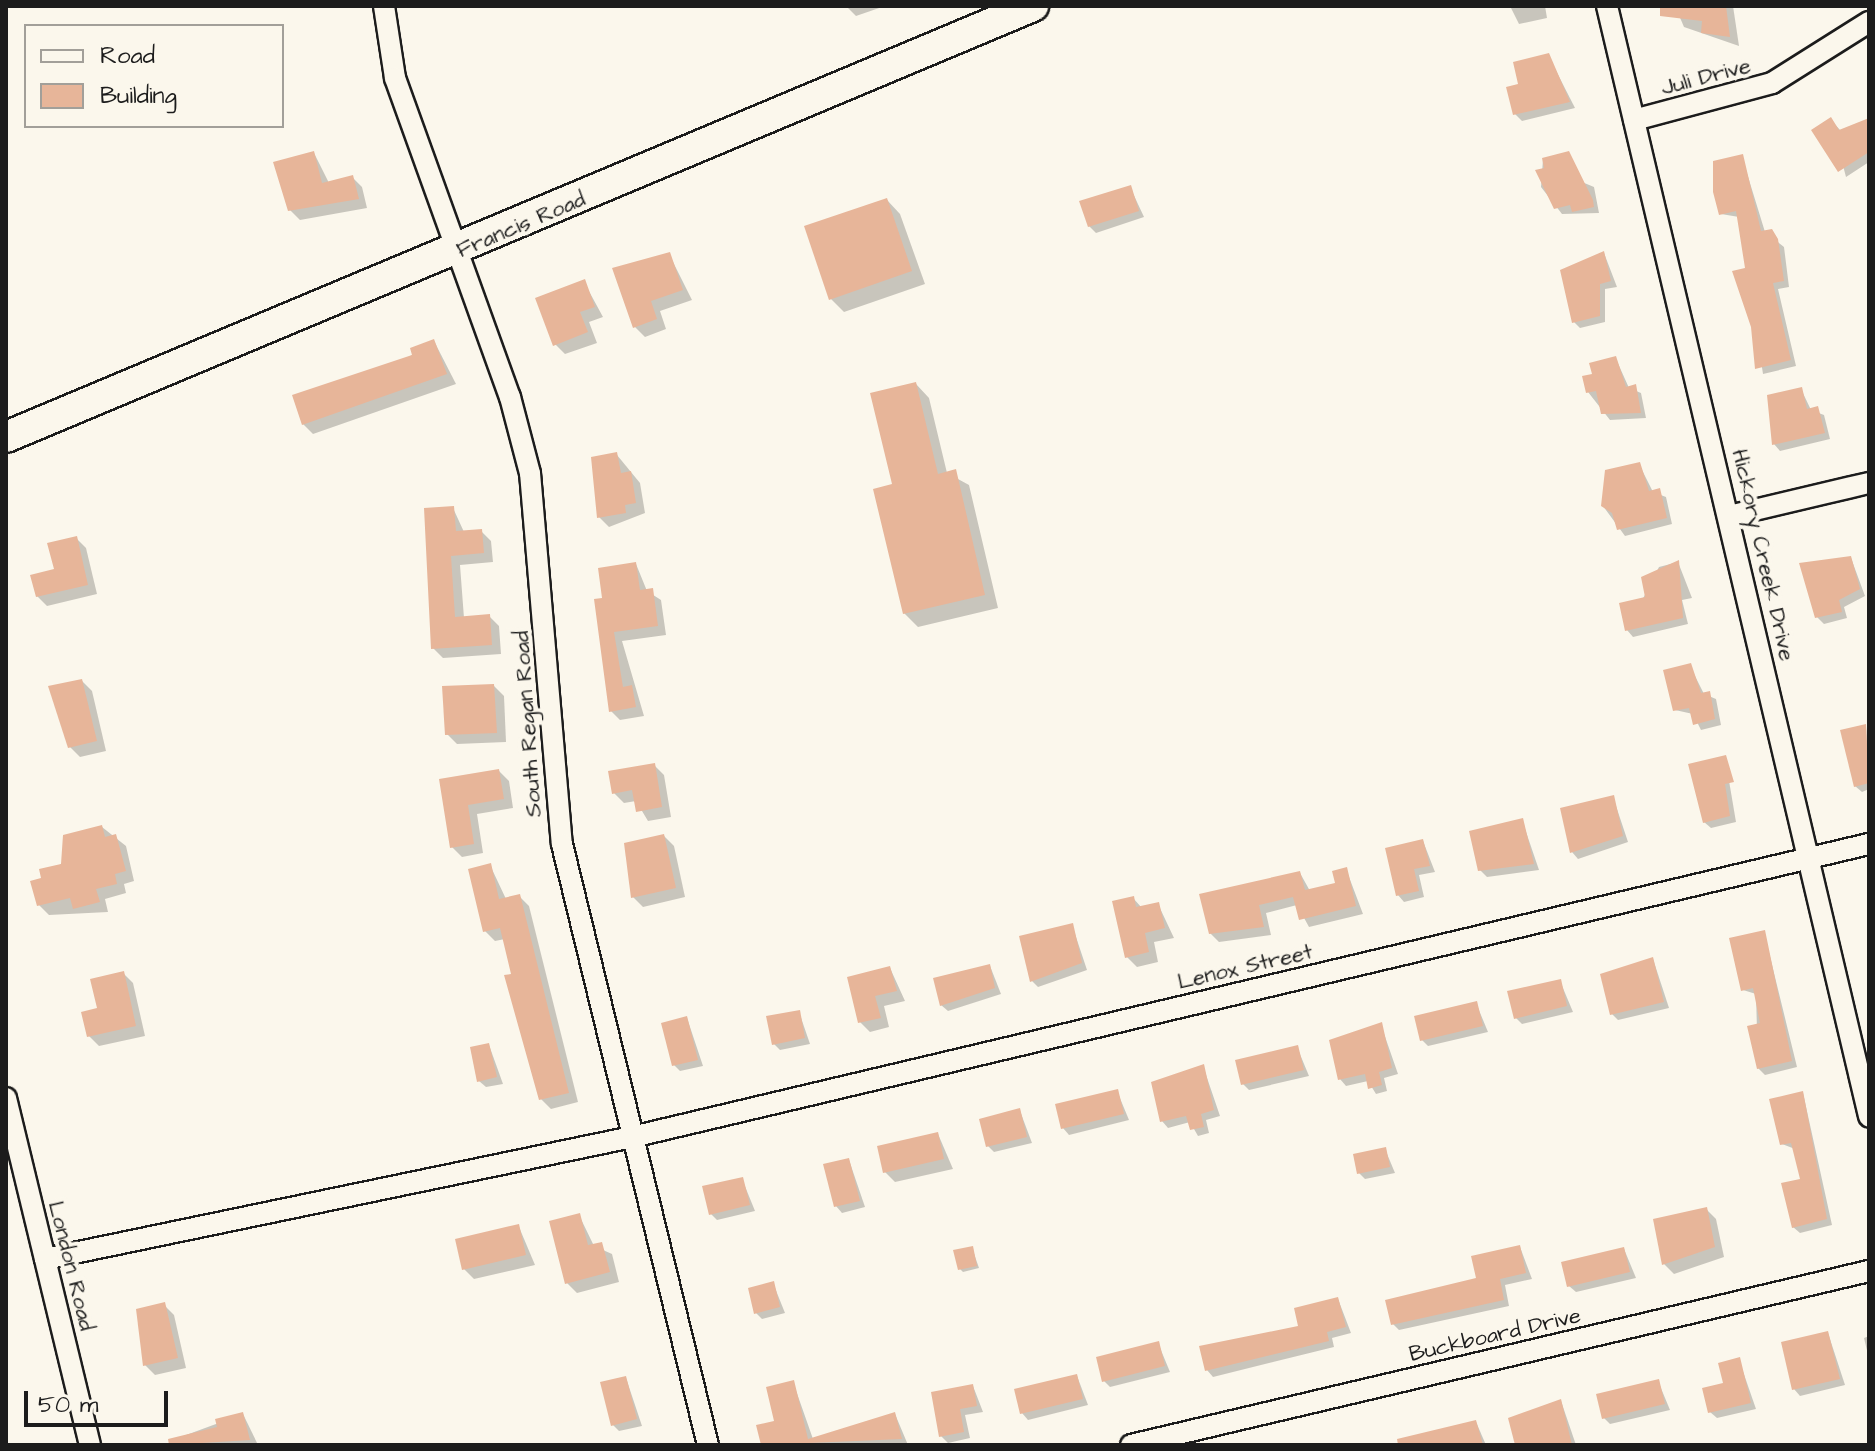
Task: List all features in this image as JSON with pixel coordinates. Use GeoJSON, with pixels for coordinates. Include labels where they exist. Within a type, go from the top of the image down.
{"type":"FeatureCollection","features":[{"type":"Feature","properties":{"kind":"street","name":"South Regan Road"},"geometry":{"type":"LineString","coordinates":[[384,6],[395,78],[455,254],[510,397],[530,473],[562,844],[708,1445]]}},
{"type":"Feature","properties":{"kind":"street","name":"Francis Road"},"geometry":{"type":"LineString","coordinates":[[6,437],[455,254],[1033,6]]}},
{"type":"Feature","properties":{"kind":"street","name":"Hickory Creek Drive"},"geometry":{"type":"LineString","coordinates":[[1607,6],[1869,1116]]}},
{"type":"Feature","properties":{"kind":"street","name":"Juli Drive"},"geometry":{"type":"LineString","coordinates":[[1634,120],[1772,83],[1869,22]]}},
{"type":"Feature","properties":{"kind":"street"},"geometry":{"type":"LineString","coordinates":[[1729,516],[1869,483]]}},
{"type":"Feature","properties":{"kind":"street","name":"Lenox Street"},"geometry":{"type":"LineString","coordinates":[[45,1259],[632,1137],[1869,844]]}},
{"type":"Feature","properties":{"kind":"street","name":"London Road"},"geometry":{"type":"LineString","coordinates":[[6,1098],[90,1445]]}},
{"type":"Feature","properties":{"kind":"street","name":"Buckboard Drive"},"geometry":{"type":"LineString","coordinates":[[1131,1445],[1869,1271]]}},
{"type":"Feature","properties":{"kind":"building"},"geometry":{"type":"Polygon","coordinates":[[[1660,6],[1726,6],[1730,37],[1701,33],[1702,21],[1660,16],[1660,6]]]}},
{"type":"Feature","properties":{"kind":"building"},"geometry":{"type":"Polygon","coordinates":[[[1549,53],[1570,102],[1513,115],[1506,87],[1518,84],[1513,62],[1549,53]]]}},
{"type":"Feature","properties":{"kind":"building"},"geometry":{"type":"Polygon","coordinates":[[[1831,117],[1839,130],[1869,118],[1869,152],[1838,172],[1811,130],[1831,117]]]}},
{"type":"Feature","properties":{"kind":"building"},"geometry":{"type":"Polygon","coordinates":[[[314,151],[322,183],[353,175],[359,199],[288,211],[273,162],[314,151]]]}},
{"type":"Feature","properties":{"kind":"building"},"geometry":{"type":"Polygon","coordinates":[[[1569,151],[1594,207],[1572,212],[1570,205],[1554,209],[1535,170],[1544,168],[1542,158],[1569,151]]]}},
{"type":"Feature","properties":{"kind":"building"},"geometry":{"type":"Polygon","coordinates":[[[1743,154],[1761,231],[1772,229],[1778,239],[1784,281],[1773,283],[1791,360],[1755,369],[1751,327],[1732,271],[1745,268],[1736,211],[1719,215],[1713,192],[1713,161],[1743,154]]]}},
{"type":"Feature","properties":{"kind":"building"},"geometry":{"type":"Polygon","coordinates":[[[1131,185],[1139,211],[1088,227],[1079,201],[1131,185]]]}},
{"type":"Feature","properties":{"kind":"building"},"geometry":{"type":"Polygon","coordinates":[[[887,198],[912,271],[829,300],[804,226],[887,198]]]}},
{"type":"Feature","properties":{"kind":"building"},"geometry":{"type":"Polygon","coordinates":[[[1604,251],[1611,281],[1600,284],[1600,316],[1572,323],[1560,270],[1604,251]]]}},
{"type":"Feature","properties":{"kind":"building"},"geometry":{"type":"Polygon","coordinates":[[[670,252],[683,290],[651,301],[657,319],[633,328],[612,268],[670,252]]]}},
{"type":"Feature","properties":{"kind":"building"},"geometry":{"type":"Polygon","coordinates":[[[585,279],[595,307],[580,312],[588,332],[553,346],[535,298],[585,279]]]}},
{"type":"Feature","properties":{"kind":"building"},"geometry":{"type":"Polygon","coordinates":[[[434,339],[447,374],[302,425],[292,395],[412,355],[410,348],[434,339]]]}},
{"type":"Feature","properties":{"kind":"building"},"geometry":{"type":"Polygon","coordinates":[[[1616,356],[1626,387],[1636,384],[1641,413],[1601,414],[1596,391],[1586,393],[1582,376],[1592,374],[1589,363],[1616,356]]]}},
{"type":"Feature","properties":{"kind":"building"},"geometry":{"type":"Polygon","coordinates":[[[916,382],[938,474],[956,469],[985,595],[903,614],[873,489],[892,484],[870,393],[916,382]]]}},
{"type":"Feature","properties":{"kind":"building"},"geometry":{"type":"Polygon","coordinates":[[[1802,387],[1807,409],[1818,406],[1825,433],[1772,445],[1767,395],[1802,387]]]}},
{"type":"Feature","properties":{"kind":"building"},"geometry":{"type":"Polygon","coordinates":[[[617,452],[621,473],[631,471],[636,503],[625,505],[626,513],[597,518],[591,457],[617,452]]]}},
{"type":"Feature","properties":{"kind":"building"},"geometry":{"type":"Polygon","coordinates":[[[1640,462],[1649,491],[1660,488],[1667,518],[1617,530],[1612,513],[1601,506],[1605,470],[1640,462]]]}},
{"type":"Feature","properties":{"kind":"building"},"geometry":{"type":"Polygon","coordinates":[[[454,506],[456,531],[482,529],[484,553],[451,556],[455,617],[490,614],[492,645],[431,649],[424,508],[454,506]]]}},
{"type":"Feature","properties":{"kind":"building"},"geometry":{"type":"Polygon","coordinates":[[[77,536],[88,585],[36,597],[30,575],[54,569],[47,543],[77,536]]]}},
{"type":"Feature","properties":{"kind":"building"},"geometry":{"type":"Polygon","coordinates":[[[1851,556],[1860,589],[1839,600],[1842,612],[1815,618],[1799,563],[1851,556]]]}},
{"type":"Feature","properties":{"kind":"building"},"geometry":{"type":"Polygon","coordinates":[[[1679,560],[1683,618],[1625,631],[1619,603],[1645,597],[1641,577],[1679,560]]]}},
{"type":"Feature","properties":{"kind":"building"},"geometry":{"type":"Polygon","coordinates":[[[636,562],[640,590],[653,588],[658,626],[614,632],[623,687],[632,685],[636,707],[609,712],[594,599],[602,598],[598,568],[636,562]]]}},
{"type":"Feature","properties":{"kind":"building"},"geometry":{"type":"Polygon","coordinates":[[[1691,663],[1701,693],[1710,691],[1715,719],[1693,725],[1689,708],[1673,711],[1663,670],[1691,663]]]}},
{"type":"Feature","properties":{"kind":"building"},"geometry":{"type":"Polygon","coordinates":[[[82,679],[97,741],[68,748],[48,686],[82,679]]]}},
{"type":"Feature","properties":{"kind":"building"},"geometry":{"type":"Polygon","coordinates":[[[494,684],[497,733],[445,735],[442,686],[494,684]]]}},
{"type":"Feature","properties":{"kind":"building"},"geometry":{"type":"Polygon","coordinates":[[[1866,724],[1869,783],[1854,787],[1840,730],[1866,724]]]}},
{"type":"Feature","properties":{"kind":"building"},"geometry":{"type":"Polygon","coordinates":[[[1726,755],[1734,782],[1725,784],[1730,816],[1703,823],[1688,764],[1726,755]]]}},
{"type":"Feature","properties":{"kind":"building"},"geometry":{"type":"Polygon","coordinates":[[[655,763],[662,807],[636,812],[632,790],[612,794],[608,771],[655,763]]]}},
{"type":"Feature","properties":{"kind":"building"},"geometry":{"type":"Polygon","coordinates":[[[499,769],[504,799],[468,805],[474,844],[450,848],[439,779],[499,769]]]}},
{"type":"Feature","properties":{"kind":"building"},"geometry":{"type":"Polygon","coordinates":[[[1614,795],[1623,836],[1570,853],[1560,808],[1614,795]]]}},
{"type":"Feature","properties":{"kind":"building"},"geometry":{"type":"Polygon","coordinates":[[[1523,818],[1534,864],[1478,871],[1469,831],[1523,818]]]}},
{"type":"Feature","properties":{"kind":"building"},"geometry":{"type":"Polygon","coordinates":[[[102,825],[105,837],[116,834],[126,871],[115,874],[117,884],[96,889],[100,902],[73,909],[70,898],[37,906],[30,881],[41,878],[39,869],[61,864],[63,835],[102,825]]]}},
{"type":"Feature","properties":{"kind":"building"},"geometry":{"type":"Polygon","coordinates":[[[664,834],[676,888],[631,898],[624,843],[664,834]]]}},
{"type":"Feature","properties":{"kind":"building"},"geometry":{"type":"Polygon","coordinates":[[[1423,839],[1430,866],[1414,869],[1419,891],[1396,896],[1385,848],[1423,839]]]}},
{"type":"Feature","properties":{"kind":"building"},"geometry":{"type":"Polygon","coordinates":[[[491,863],[499,899],[520,894],[569,1093],[539,1100],[504,975],[511,974],[500,928],[483,932],[468,869],[491,863]]]}},
{"type":"Feature","properties":{"kind":"building"},"geometry":{"type":"Polygon","coordinates":[[[1347,867],[1356,906],[1299,920],[1293,897],[1259,905],[1264,927],[1209,934],[1199,894],[1300,871],[1305,890],[1335,883],[1332,871],[1347,867]]]}},
{"type":"Feature","properties":{"kind":"building"},"geometry":{"type":"Polygon","coordinates":[[[1134,896],[1136,907],[1159,902],[1165,928],[1145,933],[1149,952],[1125,958],[1112,901],[1134,896]]]}},
{"type":"Feature","properties":{"kind":"building"},"geometry":{"type":"Polygon","coordinates":[[[1073,923],[1082,963],[1030,982],[1019,936],[1073,923]]]}},
{"type":"Feature","properties":{"kind":"building"},"geometry":{"type":"Polygon","coordinates":[[[1765,930],[1792,1061],[1757,1069],[1747,1026],[1760,1023],[1753,988],[1741,991],[1729,938],[1765,930]]]}},
{"type":"Feature","properties":{"kind":"building"},"geometry":{"type":"Polygon","coordinates":[[[1653,957],[1664,1002],[1610,1015],[1600,974],[1653,957]]]}},
{"type":"Feature","properties":{"kind":"building"},"geometry":{"type":"Polygon","coordinates":[[[990,964],[995,988],[940,1006],[933,978],[990,964]]]}},
{"type":"Feature","properties":{"kind":"building"},"geometry":{"type":"Polygon","coordinates":[[[890,966],[897,991],[875,996],[881,1018],[858,1023],[847,977],[890,966]]]}},
{"type":"Feature","properties":{"kind":"building"},"geometry":{"type":"Polygon","coordinates":[[[124,971],[136,1026],[87,1037],[81,1012],[97,1008],[90,979],[124,971]]]}},
{"type":"Feature","properties":{"kind":"building"},"geometry":{"type":"Polygon","coordinates":[[[1561,979],[1567,1006],[1514,1019],[1507,991],[1561,979]]]}},
{"type":"Feature","properties":{"kind":"building"},"geometry":{"type":"Polygon","coordinates":[[[1477,1001],[1483,1026],[1420,1041],[1414,1016],[1477,1001]]]}},
{"type":"Feature","properties":{"kind":"building"},"geometry":{"type":"Polygon","coordinates":[[[800,1010],[805,1038],[772,1045],[766,1016],[800,1010]]]}},
{"type":"Feature","properties":{"kind":"building"},"geometry":{"type":"Polygon","coordinates":[[[687,1016],[698,1060],[672,1066],[661,1023],[687,1016]]]}},
{"type":"Feature","properties":{"kind":"building"},"geometry":{"type":"Polygon","coordinates":[[[1382,1022],[1392,1068],[1379,1072],[1382,1085],[1368,1089],[1365,1074],[1338,1080],[1329,1040],[1382,1022]]]}},
{"type":"Feature","properties":{"kind":"building"},"geometry":{"type":"Polygon","coordinates":[[[489,1043],[497,1077],[477,1082],[470,1047],[489,1043]]]}},
{"type":"Feature","properties":{"kind":"building"},"geometry":{"type":"Polygon","coordinates":[[[1298,1045],[1304,1070],[1241,1085],[1235,1060],[1298,1045]]]}},
{"type":"Feature","properties":{"kind":"building"},"geometry":{"type":"Polygon","coordinates":[[[1204,1064],[1214,1110],[1201,1114],[1204,1127],[1190,1130],[1186,1116],[1160,1122],[1151,1082],[1204,1064]]]}},
{"type":"Feature","properties":{"kind":"building"},"geometry":{"type":"Polygon","coordinates":[[[1118,1089],[1124,1114],[1061,1129],[1055,1104],[1118,1089]]]}},
{"type":"Feature","properties":{"kind":"building"},"geometry":{"type":"Polygon","coordinates":[[[1803,1091],[1827,1219],[1792,1228],[1781,1183],[1800,1179],[1791,1143],[1780,1145],[1769,1099],[1803,1091]]]}},
{"type":"Feature","properties":{"kind":"building"},"geometry":{"type":"Polygon","coordinates":[[[1020,1108],[1027,1137],[986,1147],[979,1119],[1020,1108]]]}},
{"type":"Feature","properties":{"kind":"building"},"geometry":{"type":"Polygon","coordinates":[[[938,1132],[944,1159],[883,1173],[877,1146],[938,1132]]]}},
{"type":"Feature","properties":{"kind":"building"},"geometry":{"type":"Polygon","coordinates":[[[1386,1147],[1390,1167],[1357,1174],[1353,1154],[1386,1147]]]}},
{"type":"Feature","properties":{"kind":"building"},"geometry":{"type":"Polygon","coordinates":[[[849,1158],[860,1201],[834,1207],[823,1164],[849,1158]]]}},
{"type":"Feature","properties":{"kind":"building"},"geometry":{"type":"Polygon","coordinates":[[[743,1177],[750,1205],[709,1215],[702,1186],[743,1177]]]}},
{"type":"Feature","properties":{"kind":"building"},"geometry":{"type":"Polygon","coordinates":[[[1707,1207],[1715,1247],[1662,1265],[1653,1219],[1707,1207]]]}},
{"type":"Feature","properties":{"kind":"building"},"geometry":{"type":"Polygon","coordinates":[[[580,1213],[588,1245],[602,1242],[610,1272],[565,1284],[549,1221],[580,1213]]]}},
{"type":"Feature","properties":{"kind":"building"},"geometry":{"type":"Polygon","coordinates":[[[519,1224],[526,1255],[462,1270],[455,1239],[519,1224]]]}},
{"type":"Feature","properties":{"kind":"building"},"geometry":{"type":"Polygon","coordinates":[[[1520,1245],[1526,1273],[1500,1279],[1504,1300],[1391,1325],[1385,1300],[1476,1278],[1471,1256],[1520,1245]]]}},
{"type":"Feature","properties":{"kind":"building"},"geometry":{"type":"Polygon","coordinates":[[[973,1246],[977,1266],[958,1270],[953,1250],[973,1246]]]}},
{"type":"Feature","properties":{"kind":"building"},"geometry":{"type":"Polygon","coordinates":[[[1624,1247],[1630,1272],[1567,1287],[1561,1262],[1624,1247]]]}},
{"type":"Feature","properties":{"kind":"building"},"geometry":{"type":"Polygon","coordinates":[[[774,1281],[780,1307],[754,1314],[748,1288],[774,1281]]]}},
{"type":"Feature","properties":{"kind":"building"},"geometry":{"type":"Polygon","coordinates":[[[1338,1297],[1346,1327],[1327,1332],[1329,1341],[1205,1371],[1199,1346],[1298,1326],[1294,1308],[1338,1297]]]}},
{"type":"Feature","properties":{"kind":"building"},"geometry":{"type":"Polygon","coordinates":[[[165,1302],[178,1358],[143,1366],[136,1309],[165,1302]]]}},
{"type":"Feature","properties":{"kind":"building"},"geometry":{"type":"Polygon","coordinates":[[[1828,1331],[1840,1379],[1792,1390],[1781,1342],[1828,1331]]]}},
{"type":"Feature","properties":{"kind":"building"},"geometry":{"type":"Polygon","coordinates":[[[1159,1341],[1165,1366],[1102,1382],[1096,1357],[1159,1341]]]}},
{"type":"Feature","properties":{"kind":"building"},"geometry":{"type":"Polygon","coordinates":[[[1740,1357],[1751,1403],[1708,1413],[1702,1388],[1723,1383],[1718,1363],[1740,1357]]]}},
{"type":"Feature","properties":{"kind":"building"},"geometry":{"type":"Polygon","coordinates":[[[1077,1374],[1083,1399],[1020,1414],[1014,1389],[1077,1374]]]}},
{"type":"Feature","properties":{"kind":"building"},"geometry":{"type":"Polygon","coordinates":[[[626,1376],[637,1419],[611,1426],[600,1382],[626,1376]]]}},
{"type":"Feature","properties":{"kind":"building"},"geometry":{"type":"Polygon","coordinates":[[[1659,1379],[1665,1404],[1602,1419],[1596,1394],[1659,1379]]]}},
{"type":"Feature","properties":{"kind":"building"},"geometry":{"type":"Polygon","coordinates":[[[794,1380],[808,1439],[895,1412],[902,1439],[761,1445],[756,1425],[774,1421],[766,1387],[794,1380]]]}},
{"type":"Feature","properties":{"kind":"building"},"geometry":{"type":"Polygon","coordinates":[[[973,1384],[977,1406],[960,1409],[964,1432],[939,1437],[931,1392],[973,1384]]]}},
{"type":"Feature","properties":{"kind":"building"},"geometry":{"type":"Polygon","coordinates":[[[1561,1399],[1572,1445],[1515,1445],[1508,1418],[1561,1399]]]}},
{"type":"Feature","properties":{"kind":"building"},"geometry":{"type":"Polygon","coordinates":[[[243,1412],[250,1440],[169,1445],[168,1439],[217,1427],[215,1419],[243,1412]]]}},
{"type":"Feature","properties":{"kind":"building"},"geometry":{"type":"Polygon","coordinates":[[[1476,1420],[1483,1445],[1398,1445],[1397,1439],[1476,1420]]]}}]}
